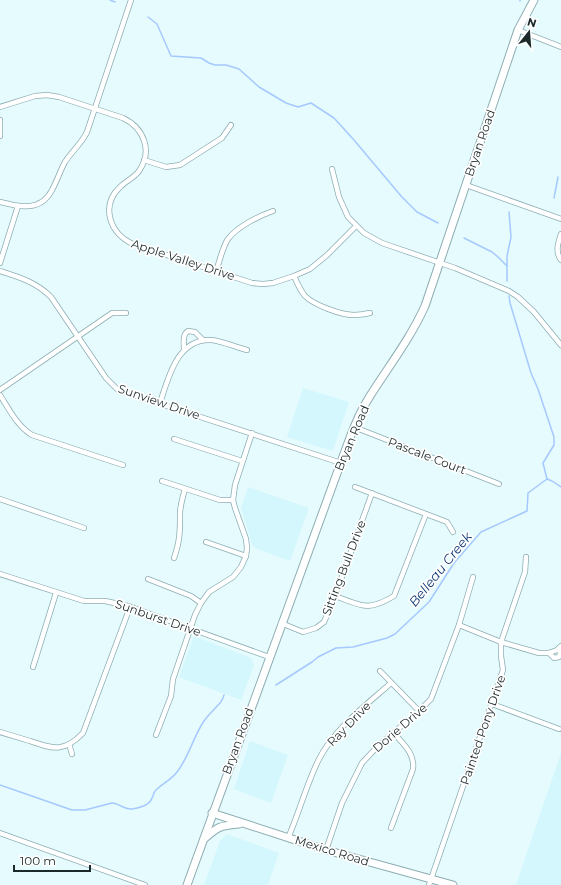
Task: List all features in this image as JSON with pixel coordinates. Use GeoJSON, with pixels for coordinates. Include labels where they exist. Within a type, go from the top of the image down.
{"type":"FeatureCollection","features":[{"type":"Feature","properties":{"kind":"main road","name":"Bryan Road"},"geometry":{"type":"LineString","coordinates":[[187,885],[281,623],[354,427],[370,396],[413,332],[425,306],[518,30],[534,0]]}},
{"type":"Feature","properties":{"kind":"main road","name":"Mexico Road"},"geometry":{"type":"LineString","coordinates":[[212,813],[430,882],[453,885]]}},
{"type":"Feature","properties":{"kind":"main road"},"geometry":{"type":"LineString","coordinates":[[203,840],[218,827],[243,823]]}},
{"type":"Feature","properties":{"kind":"street"},"geometry":{"type":"LineString","coordinates":[[0,202],[24,207],[43,201],[51,192],[67,160],[85,137],[131,0]]}},
{"type":"Feature","properties":{"kind":"street"},"geometry":{"type":"LineString","coordinates":[[518,30],[561,47]]}},
{"type":"Feature","properties":{"kind":"street"},"geometry":{"type":"LineString","coordinates":[[0,107],[35,96],[47,95],[59,97],[123,118],[138,128],[145,143],[146,149],[144,160],[166,166],[180,165],[222,138],[231,125]]}},
{"type":"Feature","properties":{"kind":"street"},"geometry":{"type":"LineString","coordinates":[[0,120],[0,136]]}},
{"type":"Feature","properties":{"kind":"street","name":"Apple Valley Drive"},"geometry":{"type":"LineString","coordinates":[[144,160],[136,175],[120,187],[112,198],[110,214],[113,227],[122,238],[133,244],[252,283],[263,284],[310,270],[356,226]]}},
{"type":"Feature","properties":{"kind":"street"},"geometry":{"type":"LineString","coordinates":[[332,169],[339,197],[348,217],[364,233],[382,243],[440,262],[504,289],[518,297],[534,312],[561,345]]}},
{"type":"Feature","properties":{"kind":"street"},"geometry":{"type":"LineString","coordinates":[[466,185],[561,219]]}},
{"type":"Feature","properties":{"kind":"street"},"geometry":{"type":"LineString","coordinates":[[0,263],[18,206]]}},
{"type":"Feature","properties":{"kind":"street"},"geometry":{"type":"LineString","coordinates":[[216,271],[229,238],[237,230],[260,215],[273,211]]}},
{"type":"Feature","properties":{"kind":"street"},"geometry":{"type":"LineString","coordinates":[[561,234],[558,244],[558,255],[561,260]]}},
{"type":"Feature","properties":{"kind":"street","name":"Sunview Drive"},"geometry":{"type":"LineString","coordinates":[[0,271],[29,281],[43,288],[51,297],[106,378],[117,389],[341,463]]}},
{"type":"Feature","properties":{"kind":"street"},"geometry":{"type":"LineString","coordinates":[[294,276],[300,290],[312,301],[325,308],[346,314],[356,315],[370,313]]}},
{"type":"Feature","properties":{"kind":"street"},"geometry":{"type":"LineString","coordinates":[[0,390],[112,313],[126,313]]}},
{"type":"Feature","properties":{"kind":"street"},"geometry":{"type":"LineString","coordinates":[[184,350],[184,337],[185,333],[188,331],[194,332],[203,340]]}},
{"type":"Feature","properties":{"kind":"street"},"geometry":{"type":"LineString","coordinates":[[160,403],[170,372],[184,350],[189,346],[203,340],[211,340],[247,350]]}},
{"type":"Feature","properties":{"kind":"street"},"geometry":{"type":"LineString","coordinates":[[0,395],[25,431],[32,435],[123,465]]}},
{"type":"Feature","properties":{"kind":"street","name":"Pascale Court"},"geometry":{"type":"LineString","coordinates":[[354,427],[499,484]]}},
{"type":"Feature","properties":{"kind":"street"},"geometry":{"type":"LineString","coordinates":[[156,735],[171,696],[173,679],[190,628],[201,602],[209,592],[233,577],[241,567],[246,556],[246,539],[233,500],[234,485],[252,433]]}},
{"type":"Feature","properties":{"kind":"street"},"geometry":{"type":"LineString","coordinates":[[174,439],[242,461]]}},
{"type":"Feature","properties":{"kind":"street"},"geometry":{"type":"LineString","coordinates":[[162,481],[220,500],[233,500]]}},
{"type":"Feature","properties":{"kind":"street"},"geometry":{"type":"LineString","coordinates":[[355,487],[447,522],[454,532]]}},
{"type":"Feature","properties":{"kind":"street"},"geometry":{"type":"LineString","coordinates":[[174,558],[178,545],[181,521],[180,513],[185,489]]}},
{"type":"Feature","properties":{"kind":"street","name":"Sitting Bull Drive"},"geometry":{"type":"LineString","coordinates":[[281,623],[303,632],[316,628],[324,622],[335,596],[372,493]]}},
{"type":"Feature","properties":{"kind":"street"},"geometry":{"type":"LineString","coordinates":[[0,499],[84,528]]}},
{"type":"Feature","properties":{"kind":"street"},"geometry":{"type":"LineString","coordinates":[[335,596],[366,607],[384,602],[394,596],[426,514]]}},
{"type":"Feature","properties":{"kind":"street"},"geometry":{"type":"LineString","coordinates":[[206,542],[246,556]]}},
{"type":"Feature","properties":{"kind":"street","name":"Painted Pony Drive"},"geometry":{"type":"LineString","coordinates":[[430,882],[503,670],[501,656],[502,642],[525,572],[526,557]]}},
{"type":"Feature","properties":{"kind":"street","name":"Sunburst Drive"},"geometry":{"type":"LineString","coordinates":[[0,574],[84,601],[105,601],[130,607],[269,657]]}},
{"type":"Feature","properties":{"kind":"street","name":"Dorie Drive"},"geometry":{"type":"LineString","coordinates":[[326,850],[342,803],[362,763],[377,747],[432,700],[459,625],[473,578]]}},
{"type":"Feature","properties":{"kind":"street"},"geometry":{"type":"LineString","coordinates":[[148,579],[191,596],[201,602]]}},
{"type":"Feature","properties":{"kind":"street"},"geometry":{"type":"LineString","coordinates":[[33,667],[56,593]]}},
{"type":"Feature","properties":{"kind":"street"},"geometry":{"type":"LineString","coordinates":[[0,732],[50,748],[60,747],[76,740],[83,733],[130,607]]}},
{"type":"Feature","properties":{"kind":"street"},"geometry":{"type":"LineString","coordinates":[[459,625],[502,642],[539,653],[550,653],[560,647]]}},
{"type":"Feature","properties":{"kind":"street"},"geometry":{"type":"LineString","coordinates":[[380,671],[420,711]]}},
{"type":"Feature","properties":{"kind":"street","name":"Ray Drive"},"geometry":{"type":"LineString","coordinates":[[288,838],[299,806],[318,760],[328,744],[359,711],[391,683]]}},
{"type":"Feature","properties":{"kind":"street"},"geometry":{"type":"LineString","coordinates":[[492,704],[559,729]]}},
{"type":"Feature","properties":{"kind":"street"},"geometry":{"type":"LineString","coordinates":[[391,828],[414,763],[412,756],[394,733]]}},
{"type":"Feature","properties":{"kind":"street"},"geometry":{"type":"LineString","coordinates":[[69,744],[72,754]]}},
{"type":"Feature","properties":{"kind":"street"},"geometry":{"type":"LineString","coordinates":[[0,833],[144,885]]}},
{"type":"Feature","properties":{"kind":"shaded area"},"geometry":{"type":"Polygon","coordinates":[[[303,388],[349,402],[333,451],[287,437],[303,388]]]}},
{"type":"Feature","properties":{"kind":"shaded area"},"geometry":{"type":"Polygon","coordinates":[[[248,487],[309,508],[290,561],[253,547],[241,508],[248,487]]]}},
{"type":"Feature","properties":{"kind":"shaded area"},"geometry":{"type":"Polygon","coordinates":[[[194,636],[251,658],[254,665],[241,700],[179,677],[194,636]]]}},
{"type":"Feature","properties":{"kind":"shaded area"},"geometry":{"type":"Polygon","coordinates":[[[250,741],[288,755],[271,803],[234,789],[250,741]]]}},
{"type":"Feature","properties":{"kind":"shaded area"},"geometry":{"type":"Polygon","coordinates":[[[561,753],[561,885],[516,885],[561,753]]]}},
{"type":"Feature","properties":{"kind":"shaded area"},"geometry":{"type":"Polygon","coordinates":[[[227,834],[279,853],[268,885],[204,885],[220,841],[227,834]]]}},
{"type":"Feature","properties":{"kind":"waterway"},"geometry":{"type":"LineString","coordinates":[[110,0],[115,2]]}},
{"type":"Feature","properties":{"kind":"waterway"},"geometry":{"type":"LineString","coordinates":[[148,17],[157,24],[171,56],[201,58],[215,65],[226,65],[239,69],[259,87],[286,103],[298,107],[311,103],[334,118],[401,196],[417,212],[438,223]]}},
{"type":"Feature","properties":{"kind":"waterway"},"geometry":{"type":"LineString","coordinates":[[554,198],[558,177]]}},
{"type":"Feature","properties":{"kind":"waterway"},"geometry":{"type":"LineString","coordinates":[[507,281],[507,256],[511,237],[509,212]]}},
{"type":"Feature","properties":{"kind":"waterway"},"geometry":{"type":"LineString","coordinates":[[464,238],[492,252],[507,266]]}},
{"type":"Feature","properties":{"kind":"waterway"},"geometry":{"type":"LineString","coordinates":[[509,296],[531,373],[554,437],[554,445],[543,463],[547,479]]}},
{"type":"Feature","properties":{"kind":"waterway","name":"Belleau Creek"},"geometry":{"type":"LineString","coordinates":[[547,479],[561,487]]}},
{"type":"Feature","properties":{"kind":"waterway","name":"Belleau Creek"},"geometry":{"type":"LineString","coordinates":[[276,685],[318,657],[336,648],[353,647],[387,638],[395,634],[429,602],[454,563],[481,532],[527,511],[528,493],[547,479]]}},
{"type":"Feature","properties":{"kind":"waterway","name":"Belleau Creek"},"geometry":{"type":"LineString","coordinates":[[0,785],[72,810],[85,810],[112,803],[129,809],[144,806],[149,803],[154,792],[177,772],[185,760],[200,727],[220,703],[224,695]]}}]}
